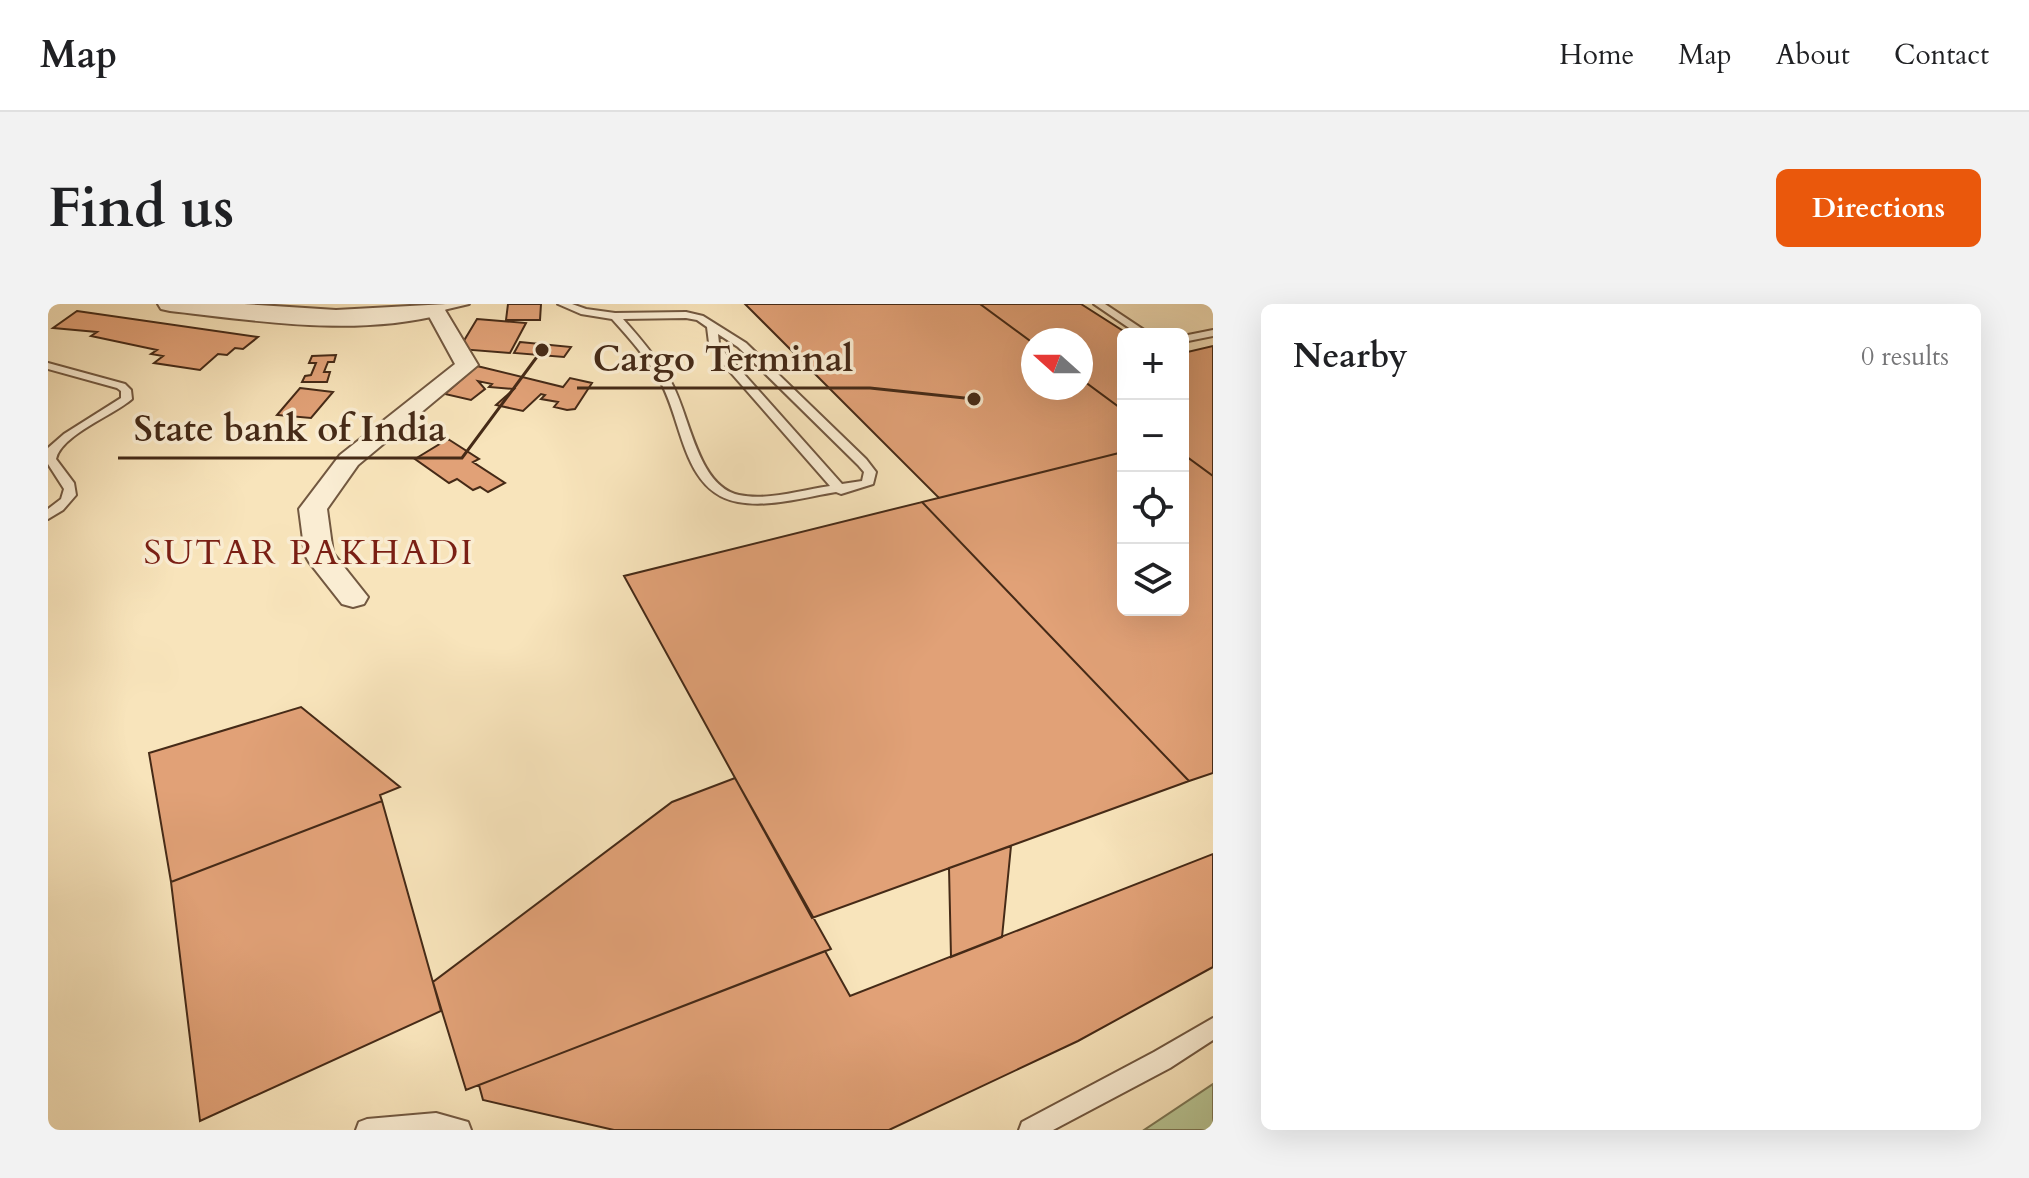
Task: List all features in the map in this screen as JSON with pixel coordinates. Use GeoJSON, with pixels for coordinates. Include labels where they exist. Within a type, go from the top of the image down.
{"type":"FeatureCollection","features":[{"type":"Feature","properties":{"kind":"street"},"geometry":{"type":"LineString","coordinates":[[170,304],[345,319],[399,317],[435,306],[456,351],[467,365],[349,460],[313,509],[319,555],[353,597]]}},
{"type":"Feature","properties":{"kind":"lane"},"geometry":{"type":"LineString","coordinates":[[435,306],[464,304]]}},
{"type":"Feature","properties":{"kind":"lane"},"geometry":{"type":"LineString","coordinates":[[563,304],[584,312],[615,316],[695,316],[712,325],[742,345],[870,472],[867,484],[841,490],[739,500],[711,485],[659,369],[615,316]]}},
{"type":"Feature","properties":{"kind":"lane"},"geometry":{"type":"LineString","coordinates":[[688,304],[695,316]]}},
{"type":"Feature","properties":{"kind":"lane"},"geometry":{"type":"LineString","coordinates":[[1099,304],[1136,328]]}},
{"type":"Feature","properties":{"kind":"lane"},"geometry":{"type":"LineString","coordinates":[[712,325],[714,343],[722,356],[841,490]]}},
{"type":"Feature","properties":{"kind":"lane"},"geometry":{"type":"LineString","coordinates":[[1189,338],[1213,333]]}},
{"type":"Feature","properties":{"kind":"lane"},"geometry":{"type":"LineString","coordinates":[[48,366],[121,386],[126,390],[127,399],[68,436],[51,452],[50,459],[71,485],[71,494],[64,504],[48,515]]}},
{"type":"Feature","properties":{"kind":"lane"},"geometry":{"type":"LineString","coordinates":[[1030,1130],[1162,1060],[1213,1028]]}},
{"type":"Feature","properties":{"kind":"lane"},"geometry":{"type":"LineString","coordinates":[[367,1130],[436,1124],[460,1130]]}},
{"type":"Feature","properties":{"kind":"green space"},"geometry":{"type":"Polygon","coordinates":[[[1213,1084],[1213,1130],[1144,1130],[1213,1084]]]}},
{"type":"Feature","properties":{"kind":"building"},"geometry":{"type":"Polygon","coordinates":[[[508,304],[541,304],[540,320],[506,320],[508,304]]]}},
{"type":"Feature","properties":{"kind":"building"},"geometry":{"type":"Polygon","coordinates":[[[745,304],[980,304],[1021,334],[1021,400],[1093,400],[1093,388],[1117,406],[1117,454],[939,498],[745,304]]]}},
{"type":"Feature","properties":{"kind":"building"},"geometry":{"type":"Polygon","coordinates":[[[980,304],[1081,304],[1119,328],[1117,406],[1093,388],[1093,328],[1021,328],[1021,334],[980,304]]]}},
{"type":"Feature","properties":{"kind":"building"},"geometry":{"type":"Polygon","coordinates":[[[77,311],[258,337],[243,349],[235,348],[227,355],[218,354],[200,370],[154,363],[163,356],[151,354],[157,350],[91,336],[97,332],[53,328],[77,311]]]}},
{"type":"Feature","properties":{"kind":"building"},"geometry":{"type":"Polygon","coordinates":[[[477,319],[526,323],[510,353],[459,349],[477,319]]]}},
{"type":"Feature","properties":{"kind":"building"},"geometry":{"type":"Polygon","coordinates":[[[520,342],[571,347],[564,357],[514,353],[520,342]]]}},
{"type":"Feature","properties":{"kind":"building"},"geometry":{"type":"Polygon","coordinates":[[[1213,346],[1213,476],[1189,458],[1189,352],[1213,346]]]}},
{"type":"Feature","properties":{"kind":"building"},"geometry":{"type":"Polygon","coordinates":[[[336,355],[334,362],[328,362],[324,372],[330,372],[327,382],[302,382],[305,376],[311,375],[316,363],[309,363],[312,356],[336,355]]]}},
{"type":"Feature","properties":{"kind":"building"},"geometry":{"type":"Polygon","coordinates":[[[477,366],[563,387],[570,378],[592,383],[575,409],[567,410],[554,407],[558,402],[541,399],[545,395],[541,394],[523,411],[496,405],[514,389],[489,387],[492,384],[478,381],[485,389],[471,400],[445,394],[477,366]]]}},
{"type":"Feature","properties":{"kind":"building"},"geometry":{"type":"Polygon","coordinates":[[[300,388],[333,392],[311,418],[277,415],[300,388]]]}},
{"type":"Feature","properties":{"kind":"building"},"geometry":{"type":"Polygon","coordinates":[[[448,439],[479,459],[473,462],[505,483],[488,492],[480,487],[473,490],[457,479],[449,483],[415,459],[448,439]]]}},
{"type":"Feature","properties":{"kind":"building"},"geometry":{"type":"Polygon","coordinates":[[[1117,453],[1117,616],[1189,616],[1189,458],[1213,476],[1213,773],[1189,781],[922,502],[1117,453]]]}},
{"type":"Feature","properties":{"kind":"building"},"geometry":{"type":"Polygon","coordinates":[[[922,502],[1189,781],[812,918],[624,576],[922,502]]]}},
{"type":"Feature","properties":{"kind":"building"},"geometry":{"type":"Polygon","coordinates":[[[301,707],[400,787],[380,795],[382,801],[171,882],[149,753],[301,707]]]}},
{"type":"Feature","properties":{"kind":"building"},"geometry":{"type":"Polygon","coordinates":[[[735,778],[831,949],[466,1090],[433,982],[672,802],[735,778]]]}},
{"type":"Feature","properties":{"kind":"building"},"geometry":{"type":"Polygon","coordinates":[[[382,801],[441,1011],[200,1121],[171,882],[382,801]]]}},
{"type":"Feature","properties":{"kind":"building"},"geometry":{"type":"Polygon","coordinates":[[[1011,846],[1002,937],[951,957],[949,868],[1011,846]]]}},
{"type":"Feature","properties":{"kind":"building"},"geometry":{"type":"Polygon","coordinates":[[[1213,854],[1213,967],[1078,1041],[889,1130],[614,1130],[483,1100],[479,1085],[825,951],[850,996],[1213,854]]]}},
{"type":"Feature","properties":{"kind":"place","name":"State bank of India"},"geometry":{"type":"Point","coordinates":[542,350]}},
{"type":"Feature","properties":{"kind":"place","name":"Cargo Terminal"},"geometry":{"type":"Point","coordinates":[974,399]}},
{"type":"Feature","properties":{"kind":"district","name":"SUTAR PAKHADI"},"geometry":{"type":"Point","coordinates":[309,552]}}]}
